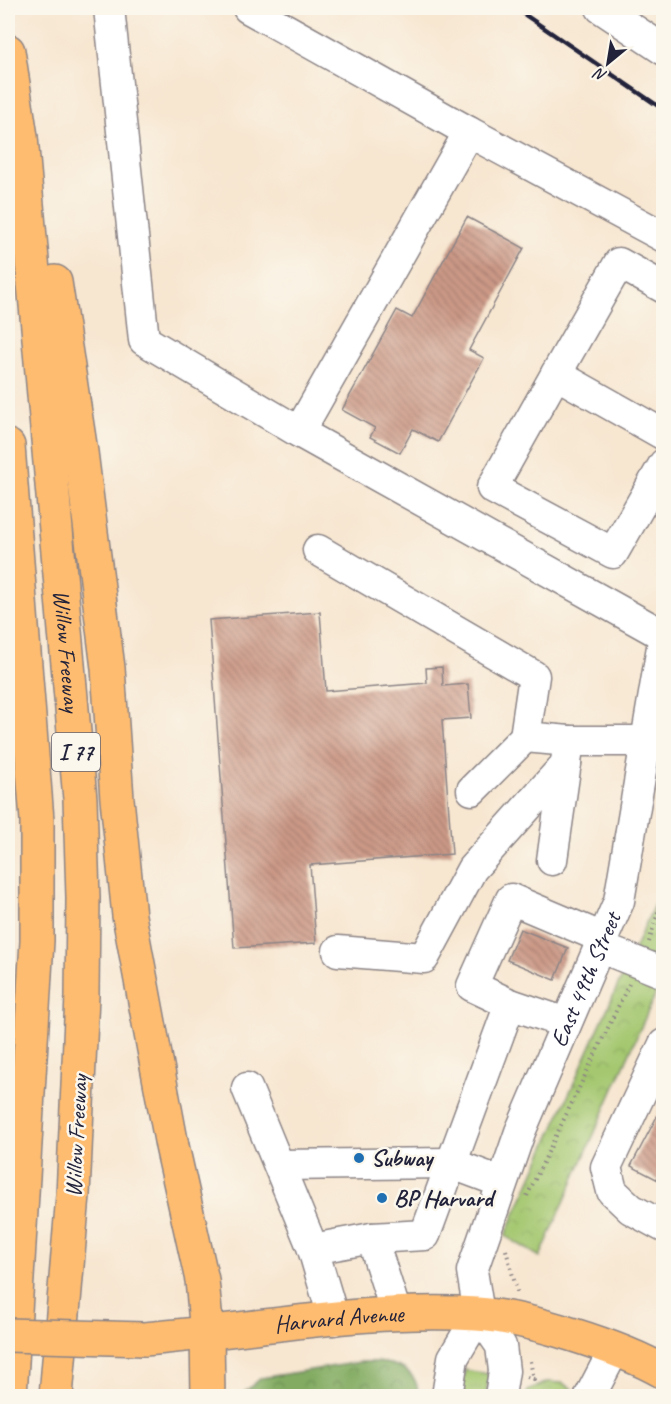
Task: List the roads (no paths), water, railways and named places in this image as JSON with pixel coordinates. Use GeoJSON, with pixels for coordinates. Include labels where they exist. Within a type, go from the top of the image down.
{"type":"FeatureCollection","features":[{"type":"Feature","properties":{"kind":"main road","name":"Willow Freeway"},"geometry":{"type":"LineString","coordinates":[[8,51],[21,137],[80,799],[82,854],[82,996],[74,1195],[56,1396]]}},
{"type":"Feature","properties":{"kind":"main road"},"geometry":{"type":"LineString","coordinates":[[21,137],[50,248],[82,463],[108,668],[117,799],[129,916],[170,1135],[202,1280],[207,1334],[208,1396]]}},
{"type":"Feature","properties":{"kind":"main road","name":"Willow Freeway"},"geometry":{"type":"LineString","coordinates":[[8,446],[37,820],[37,941],[10,1396]]}},
{"type":"Feature","properties":{"kind":"main road"},"geometry":{"type":"LineString","coordinates":[[8,670],[19,576]]}},
{"type":"Feature","properties":{"kind":"main road","name":"Harvard Avenue"},"geometry":{"type":"LineString","coordinates":[[8,1335],[144,1339],[396,1313],[479,1314],[568,1334],[614,1350],[663,1372]]}},
{"type":"Feature","properties":{"kind":"street"},"geometry":{"type":"LineString","coordinates":[[109,8],[144,340],[299,432],[663,635]]}},
{"type":"Feature","properties":{"kind":"street"},"geometry":{"type":"LineString","coordinates":[[248,8],[663,237]]}},
{"type":"Feature","properties":{"kind":"street"},"geometry":{"type":"LineString","coordinates":[[601,8],[663,50]]}},
{"type":"Feature","properties":{"kind":"street"},"geometry":{"type":"LineString","coordinates":[[299,432],[469,132]]}},
{"type":"Feature","properties":{"kind":"street"},"geometry":{"type":"LineString","coordinates":[[663,288],[619,263],[492,488],[613,553],[663,464]]}},
{"type":"Feature","properties":{"kind":"street"},"geometry":{"type":"LineString","coordinates":[[556,374],[663,435]]}},
{"type":"Feature","properties":{"kind":"street"},"geometry":{"type":"LineString","coordinates":[[318,550],[534,676],[525,737],[472,790]]}},
{"type":"Feature","properties":{"kind":"street","name":"East 49th Street"},"geometry":{"type":"LineString","coordinates":[[479,1314],[472,1271],[501,1182],[566,1023],[619,902],[663,635]]}},
{"type":"Feature","properties":{"kind":"street"},"geometry":{"type":"LineString","coordinates":[[525,737],[568,753],[645,741]]}},
{"type":"Feature","properties":{"kind":"street"},"geometry":{"type":"LineString","coordinates":[[552,860],[568,753]]}},
{"type":"Feature","properties":{"kind":"street"},"geometry":{"type":"LineString","coordinates":[[338,951],[424,958],[472,869],[568,753]]}},
{"type":"Feature","properties":{"kind":"street"},"geometry":{"type":"LineString","coordinates":[[566,1023],[510,1004],[472,986],[511,899],[663,973]]}},
{"type":"Feature","properties":{"kind":"street"},"geometry":{"type":"LineString","coordinates":[[313,1249],[372,1238],[425,1235],[510,1004]]}},
{"type":"Feature","properties":{"kind":"street"},"geometry":{"type":"LineString","coordinates":[[663,1044],[606,1167],[612,1191],[631,1209],[663,1227]]}},
{"type":"Feature","properties":{"kind":"street"},"geometry":{"type":"LineString","coordinates":[[247,1089],[313,1249],[334,1320]]}},
{"type":"Feature","properties":{"kind":"street"},"geometry":{"type":"LineString","coordinates":[[279,1165],[450,1163],[501,1182]]}},
{"type":"Feature","properties":{"kind":"street"},"geometry":{"type":"LineString","coordinates":[[372,1238],[396,1313]]}},
{"type":"Feature","properties":{"kind":"street"},"geometry":{"type":"LineString","coordinates":[[447,1396],[453,1358],[479,1314],[501,1346],[504,1371],[500,1396]]}},
{"type":"Feature","properties":{"kind":"street"},"geometry":{"type":"LineString","coordinates":[[590,1396],[614,1350]]}},
{"type":"Feature","properties":{"kind":"railway"},"geometry":{"type":"LineString","coordinates":[[515,8],[664,110]]}},
{"type":"Feature","properties":{"kind":"place","name":"Subway"},"geometry":{"type":"Point","coordinates":[359,1158]}},
{"type":"Feature","properties":{"kind":"place","name":"BP Harvard"},"geometry":{"type":"Point","coordinates":[382,1198]}}]}
